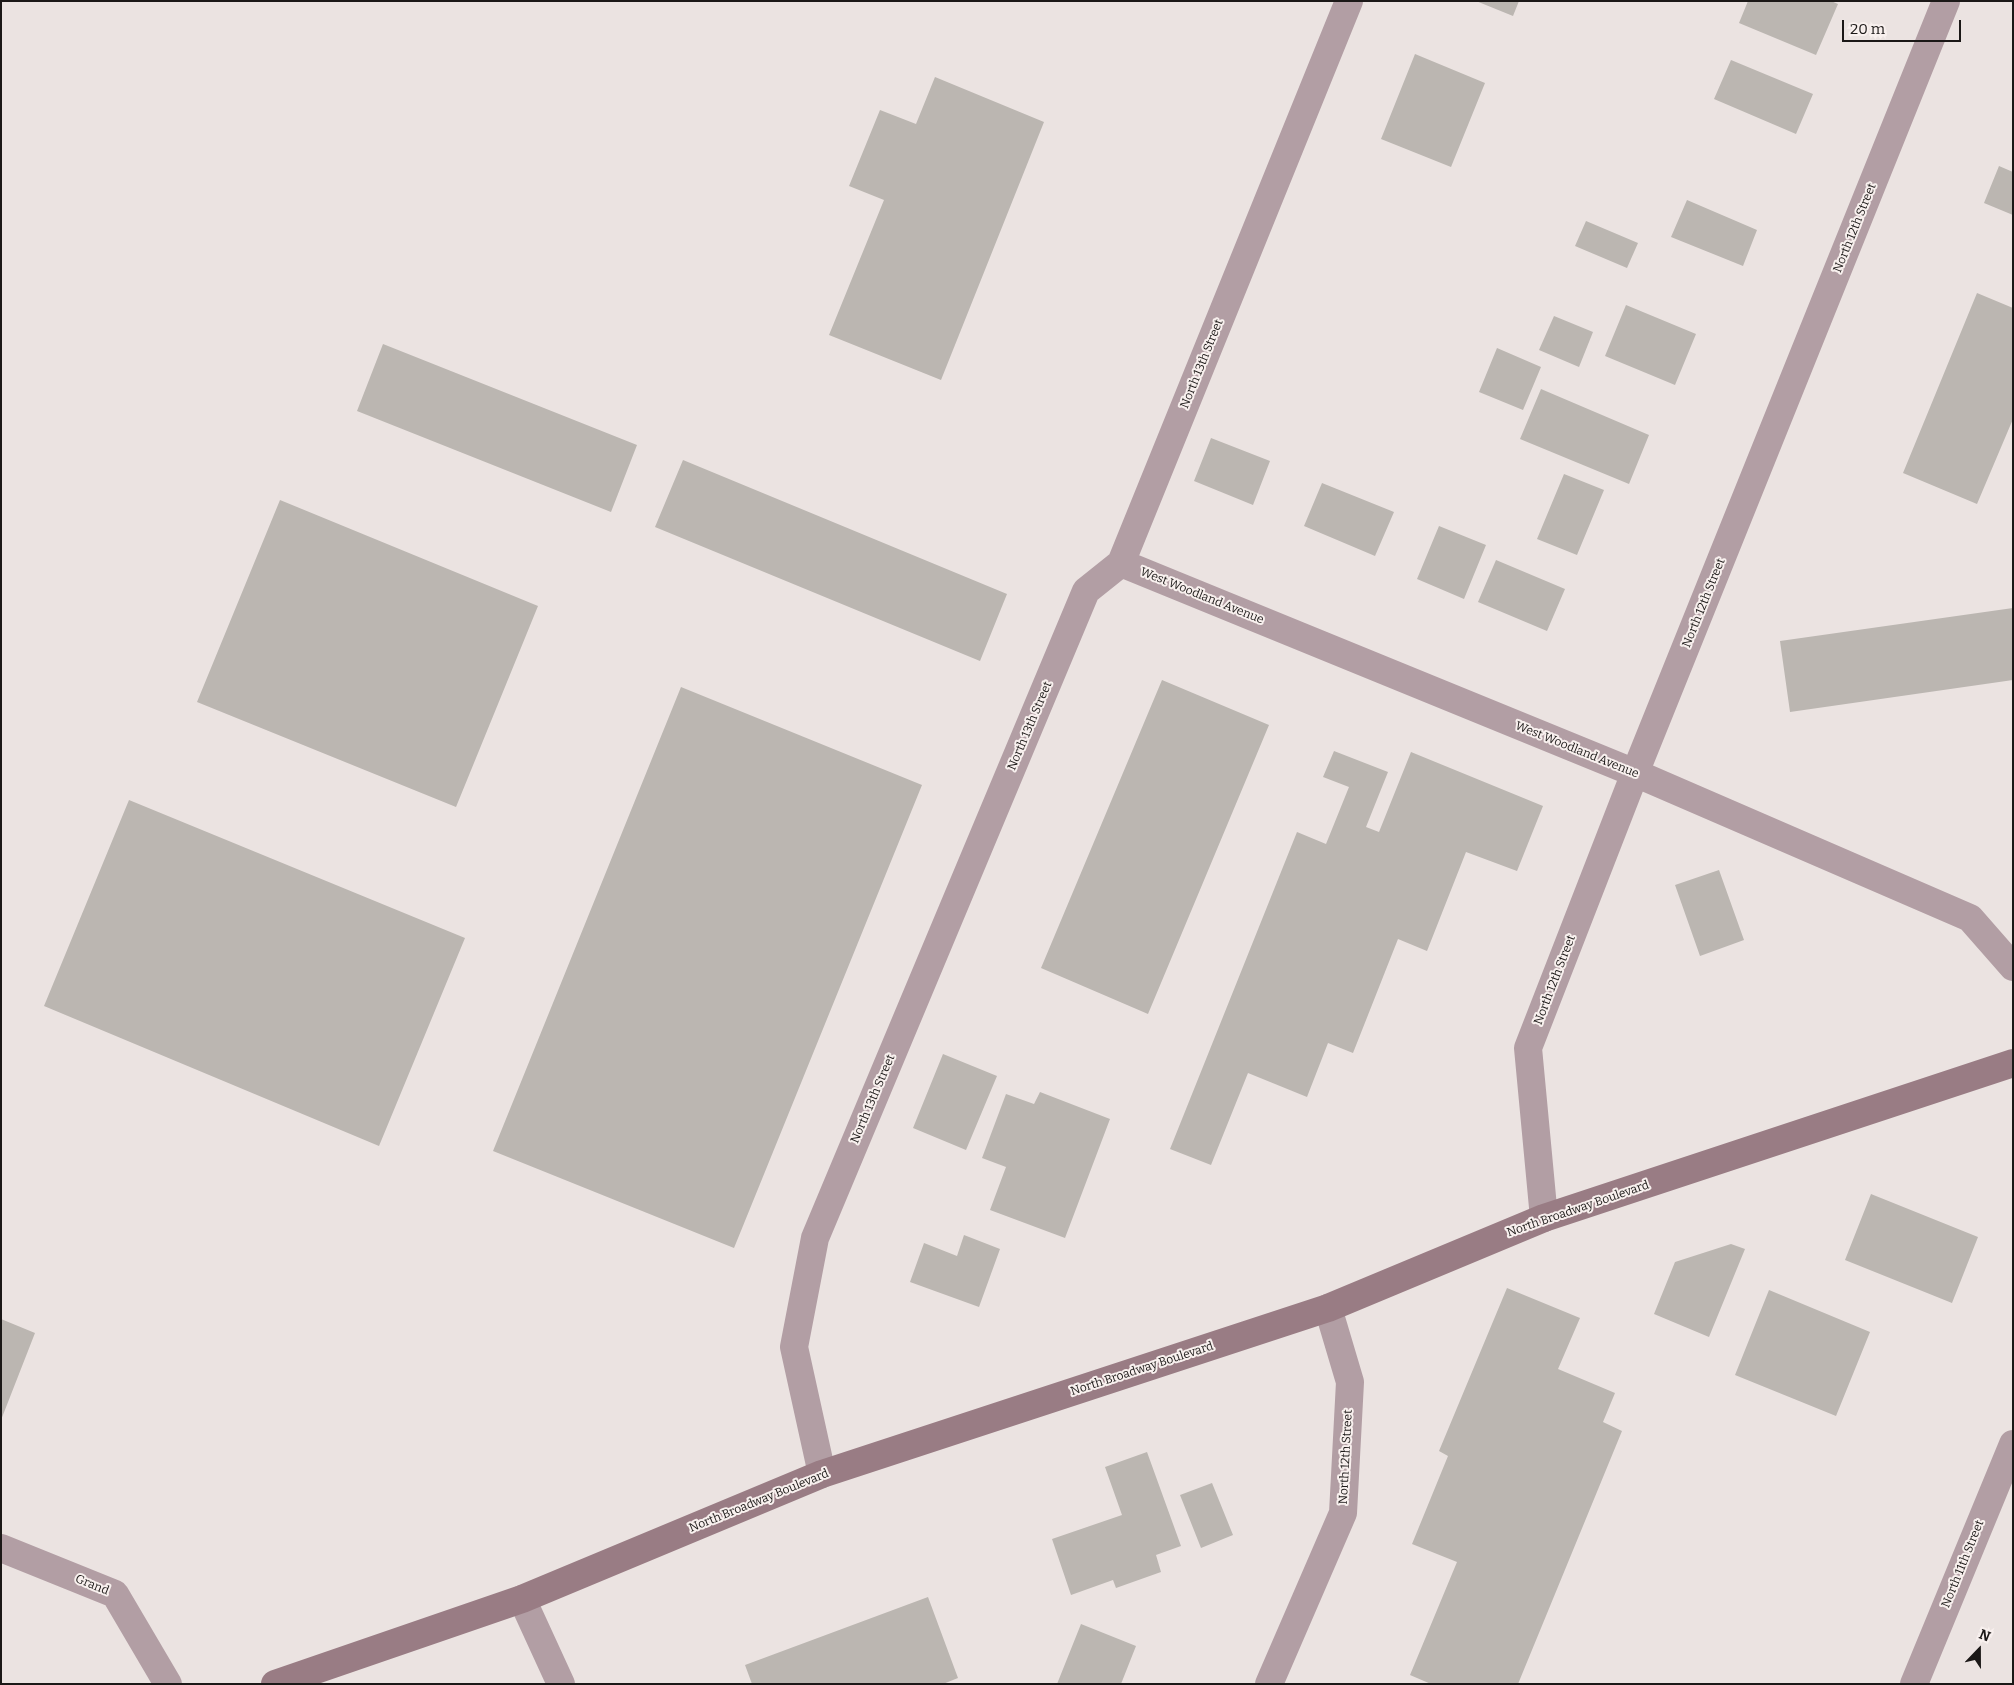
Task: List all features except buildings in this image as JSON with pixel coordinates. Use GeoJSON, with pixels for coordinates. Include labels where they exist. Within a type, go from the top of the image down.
{"type":"FeatureCollection","features":[{"type":"Feature","properties":{"kind":"main road","name":"North Broadway Boulevard"},"geometry":{"type":"LineString","coordinates":[[275,1684],[522,1599],[822,1474],[1328,1308],[1544,1218],[2013,1064]]}},
{"type":"Feature","properties":{"kind":"street","name":"North 13th Street"},"geometry":{"type":"LineString","coordinates":[[822,1474],[794,1346],[815,1238],[1086,591],[1121,563],[1349,1]]}},
{"type":"Feature","properties":{"kind":"street","name":"North 12th Street"},"geometry":{"type":"LineString","coordinates":[[1544,1218],[1528,1048],[1635,773],[1946,1]]}},
{"type":"Feature","properties":{"kind":"street","name":"West Woodland Avenue"},"geometry":{"type":"LineString","coordinates":[[1121,563],[1635,773],[1970,918],[2013,967]]}},
{"type":"Feature","properties":{"kind":"street","name":"North 12th Street"},"geometry":{"type":"LineString","coordinates":[[1269,1684],[1343,1513],[1350,1382],[1328,1308]]}},
{"type":"Feature","properties":{"kind":"street","name":"North 11th Street"},"geometry":{"type":"LineString","coordinates":[[1914,1684],[2013,1444]]}},
{"type":"Feature","properties":{"kind":"street","name":"Grand"},"geometry":{"type":"LineString","coordinates":[[1,1548],[115,1594],[168,1684]]}},
{"type":"Feature","properties":{"kind":"street"},"geometry":{"type":"LineString","coordinates":[[522,1599],[561,1684]]}}]}
